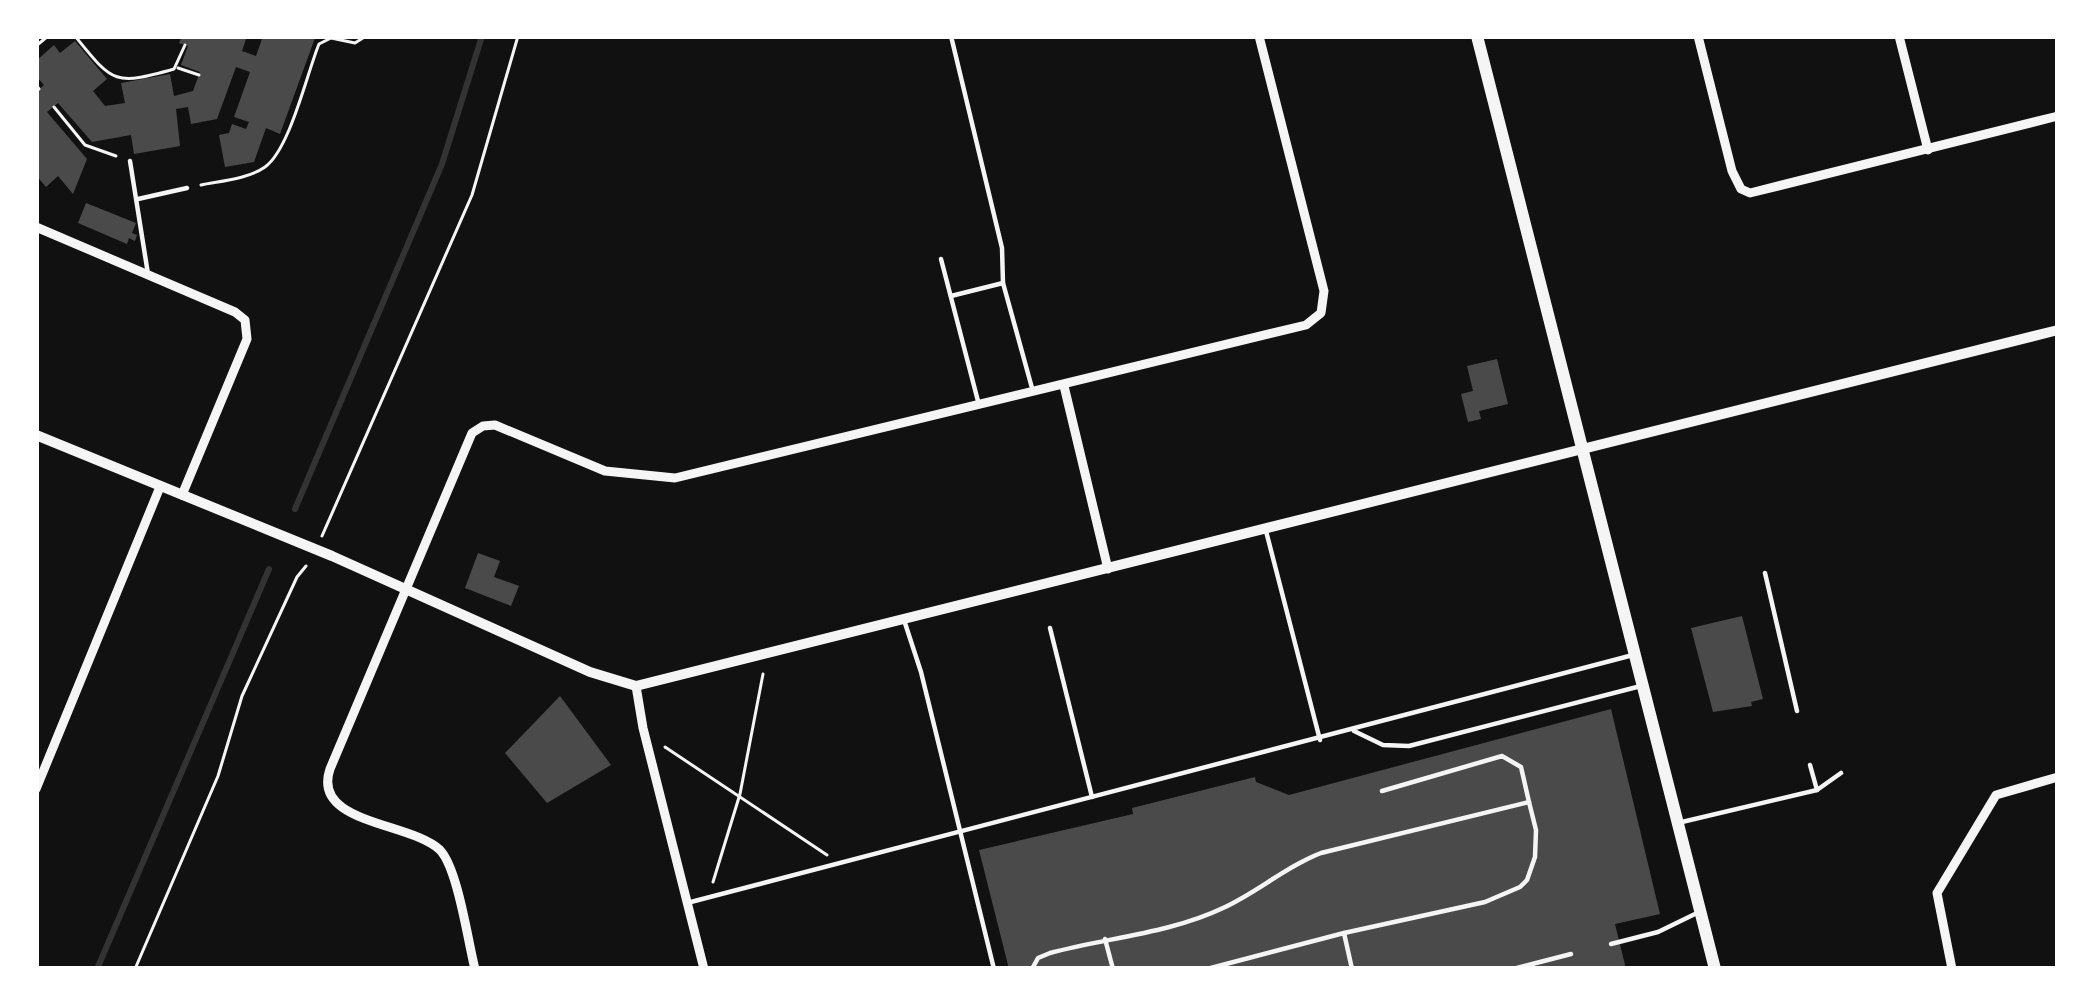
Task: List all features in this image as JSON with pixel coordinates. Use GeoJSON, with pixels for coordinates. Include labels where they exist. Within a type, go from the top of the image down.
{"type":"FeatureCollection","features":[{"type":"Feature","properties":{"kind":"main road"},"geometry":{"type":"LineString","coordinates":[[1477,36],[1715,969]]}},
{"type":"Feature","properties":{"kind":"street"},"geometry":{"type":"LineString","coordinates":[[475,969],[441,851],[342,808],[330,799],[326,788],[467,440],[483,426],[502,426],[605,471],[675,478],[1306,326],[1322,314],[1324,291],[1259,36]]}},
{"type":"Feature","properties":{"kind":"street"},"geometry":{"type":"LineString","coordinates":[[1698,36],[1732,171],[1742,189],[1761,193],[2058,116]]}},
{"type":"Feature","properties":{"kind":"street"},"geometry":{"type":"LineString","coordinates":[[1899,36],[1928,150]]}},
{"type":"Feature","properties":{"kind":"street"},"geometry":{"type":"LineString","coordinates":[[36,227],[235,311],[248,329],[182,495]]}},
{"type":"Feature","properties":{"kind":"street"},"geometry":{"type":"LineString","coordinates":[[36,435],[407,588],[590,671],[636,686],[2058,330]]}},
{"type":"Feature","properties":{"kind":"street"},"geometry":{"type":"LineString","coordinates":[[1064,386],[1108,569]]}},
{"type":"Feature","properties":{"kind":"street"},"geometry":{"type":"LineString","coordinates":[[36,790],[160,487]]}},
{"type":"Feature","properties":{"kind":"street"},"geometry":{"type":"LineString","coordinates":[[636,686],[704,969]]}},
{"type":"Feature","properties":{"kind":"street"},"geometry":{"type":"LineString","coordinates":[[1952,969],[1937,905],[1944,877],[1996,795],[2058,776]]}},
{"type":"Feature","properties":{"kind":"lane"},"geometry":{"type":"LineString","coordinates":[[951,36],[1002,248],[1003,283],[1033,393]]}},
{"type":"Feature","properties":{"kind":"lane"},"geometry":{"type":"LineString","coordinates":[[130,161],[148,274]]}},
{"type":"Feature","properties":{"kind":"lane"},"geometry":{"type":"LineString","coordinates":[[137,199],[187,188]]}},
{"type":"Feature","properties":{"kind":"lane"},"geometry":{"type":"LineString","coordinates":[[940,259],[980,406]]}},
{"type":"Feature","properties":{"kind":"lane"},"geometry":{"type":"LineString","coordinates":[[951,296],[1003,283]]}},
{"type":"Feature","properties":{"kind":"lane"},"geometry":{"type":"LineString","coordinates":[[1266,529],[1320,740]]}},
{"type":"Feature","properties":{"kind":"lane"},"geometry":{"type":"LineString","coordinates":[[1765,573],[1797,711]]}},
{"type":"Feature","properties":{"kind":"lane"},"geometry":{"type":"LineString","coordinates":[[904,620],[994,969]]}},
{"type":"Feature","properties":{"kind":"lane"},"geometry":{"type":"LineString","coordinates":[[1050,628],[1092,797]]}},
{"type":"Feature","properties":{"kind":"lane"},"geometry":{"type":"LineString","coordinates":[[687,903],[1635,655]]}},
{"type":"Feature","properties":{"kind":"lane"},"geometry":{"type":"LineString","coordinates":[[1354,731],[1383,745],[1409,746],[1643,686]]}},
{"type":"Feature","properties":{"kind":"lane"},"geometry":{"type":"LineString","coordinates":[[1207,969],[1485,902],[1527,880],[1535,856],[1536,830],[1521,767],[1502,756],[1382,791]]}},
{"type":"Feature","properties":{"kind":"lane"},"geometry":{"type":"LineString","coordinates":[[1810,765],[1817,790]]}},
{"type":"Feature","properties":{"kind":"lane"},"geometry":{"type":"LineString","coordinates":[[1677,824],[1817,790],[1841,773]]}},
{"type":"Feature","properties":{"kind":"lane"},"geometry":{"type":"LineString","coordinates":[[1032,969],[1039,958],[1222,909],[1293,864],[1321,853],[1529,802]]}},
{"type":"Feature","properties":{"kind":"lane"},"geometry":{"type":"LineString","coordinates":[[1610,944],[1658,932],[1701,912]]}},
{"type":"Feature","properties":{"kind":"lane"},"geometry":{"type":"LineString","coordinates":[[1344,933],[1352,969]]}},
{"type":"Feature","properties":{"kind":"lane"},"geometry":{"type":"LineString","coordinates":[[1105,939],[1113,969]]}},
{"type":"Feature","properties":{"kind":"lane"},"geometry":{"type":"LineString","coordinates":[[1514,969],[1571,954]]}},
{"type":"Feature","properties":{"kind":"lane"},"geometry":{"type":"LineString","coordinates":[[1240,960],[1243,969]]}},
{"type":"Feature","properties":{"kind":"path"},"geometry":{"type":"LineString","coordinates":[[36,46],[49,36]]}},
{"type":"Feature","properties":{"kind":"path"},"geometry":{"type":"LineString","coordinates":[[75,36],[113,79],[176,67],[199,75]]}},
{"type":"Feature","properties":{"kind":"path"},"geometry":{"type":"LineString","coordinates":[[187,188],[255,173],[268,165],[282,143],[319,44],[331,38],[356,43],[367,36]]}},
{"type":"Feature","properties":{"kind":"path"},"geometry":{"type":"LineString","coordinates":[[317,540],[323,536],[472,195],[518,36]]}},
{"type":"Feature","properties":{"kind":"path"},"geometry":{"type":"LineString","coordinates":[[176,67],[184,45]]}},
{"type":"Feature","properties":{"kind":"path"},"geometry":{"type":"LineString","coordinates":[[54,107],[85,146],[130,161]]}},
{"type":"Feature","properties":{"kind":"path"},"geometry":{"type":"LineString","coordinates":[[135,969],[218,776],[242,697],[306,566]]}},
{"type":"Feature","properties":{"kind":"path"},"geometry":{"type":"LineString","coordinates":[[710,886],[740,794],[763,674]]}},
{"type":"Feature","properties":{"kind":"path"},"geometry":{"type":"LineString","coordinates":[[658,743],[839,863]]}},
{"type":"Feature","properties":{"kind":"building"},"geometry":{"type":"Polygon","coordinates":[[[182,36],[247,36],[242,51],[256,56],[263,36],[315,38],[280,134],[266,128],[254,162],[225,167],[219,135],[229,133],[232,124],[246,129],[249,122],[234,117],[250,72],[236,67],[217,119],[191,124],[188,107],[176,109],[180,146],[134,154],[131,135],[92,142],[58,103],[47,112],[87,159],[73,194],[58,176],[46,187],[36,175],[36,92],[44,85],[36,76],[36,61],[54,45],[60,53],[75,41],[107,79],[93,91],[105,106],[125,103],[121,83],[170,74],[174,96],[193,91],[200,72],[181,65],[188,46],[179,43],[182,36]]]}},
{"type":"Feature","properties":{"kind":"building"},"geometry":{"type":"Polygon","coordinates":[[[86,203],[136,223],[135,241],[129,238],[127,244],[78,223],[86,203]]]}},
{"type":"Feature","properties":{"kind":"building"},"geometry":{"type":"Polygon","coordinates":[[[1497,359],[1508,404],[1479,411],[1481,419],[1468,422],[1461,394],[1473,391],[1467,366],[1497,359]]]}},
{"type":"Feature","properties":{"kind":"building"},"geometry":{"type":"Polygon","coordinates":[[[478,553],[500,561],[494,577],[519,586],[511,606],[465,588],[478,553]]]}},
{"type":"Feature","properties":{"kind":"building"},"geometry":{"type":"Polygon","coordinates":[[[1742,616],[1763,699],[1751,702],[1752,706],[1713,712],[1691,628],[1742,616]]]}},
{"type":"Feature","properties":{"kind":"building"},"geometry":{"type":"Polygon","coordinates":[[[560,696],[611,765],[547,803],[505,753],[560,696]]]}},
{"type":"Feature","properties":{"kind":"building"},"geometry":{"type":"Polygon","coordinates":[[[1611,709],[1660,914],[1615,924],[1626,969],[1009,969],[979,850],[1133,814],[1132,808],[1255,777],[1256,782],[1289,795],[1611,709]]]}},
{"type":"Feature","properties":{"kind":"waterway"},"geometry":{"type":"LineString","coordinates":[[295,509],[442,164],[482,36]]}},
{"type":"Feature","properties":{"kind":"waterway"},"geometry":{"type":"LineString","coordinates":[[97,969],[269,569]]}}]}
